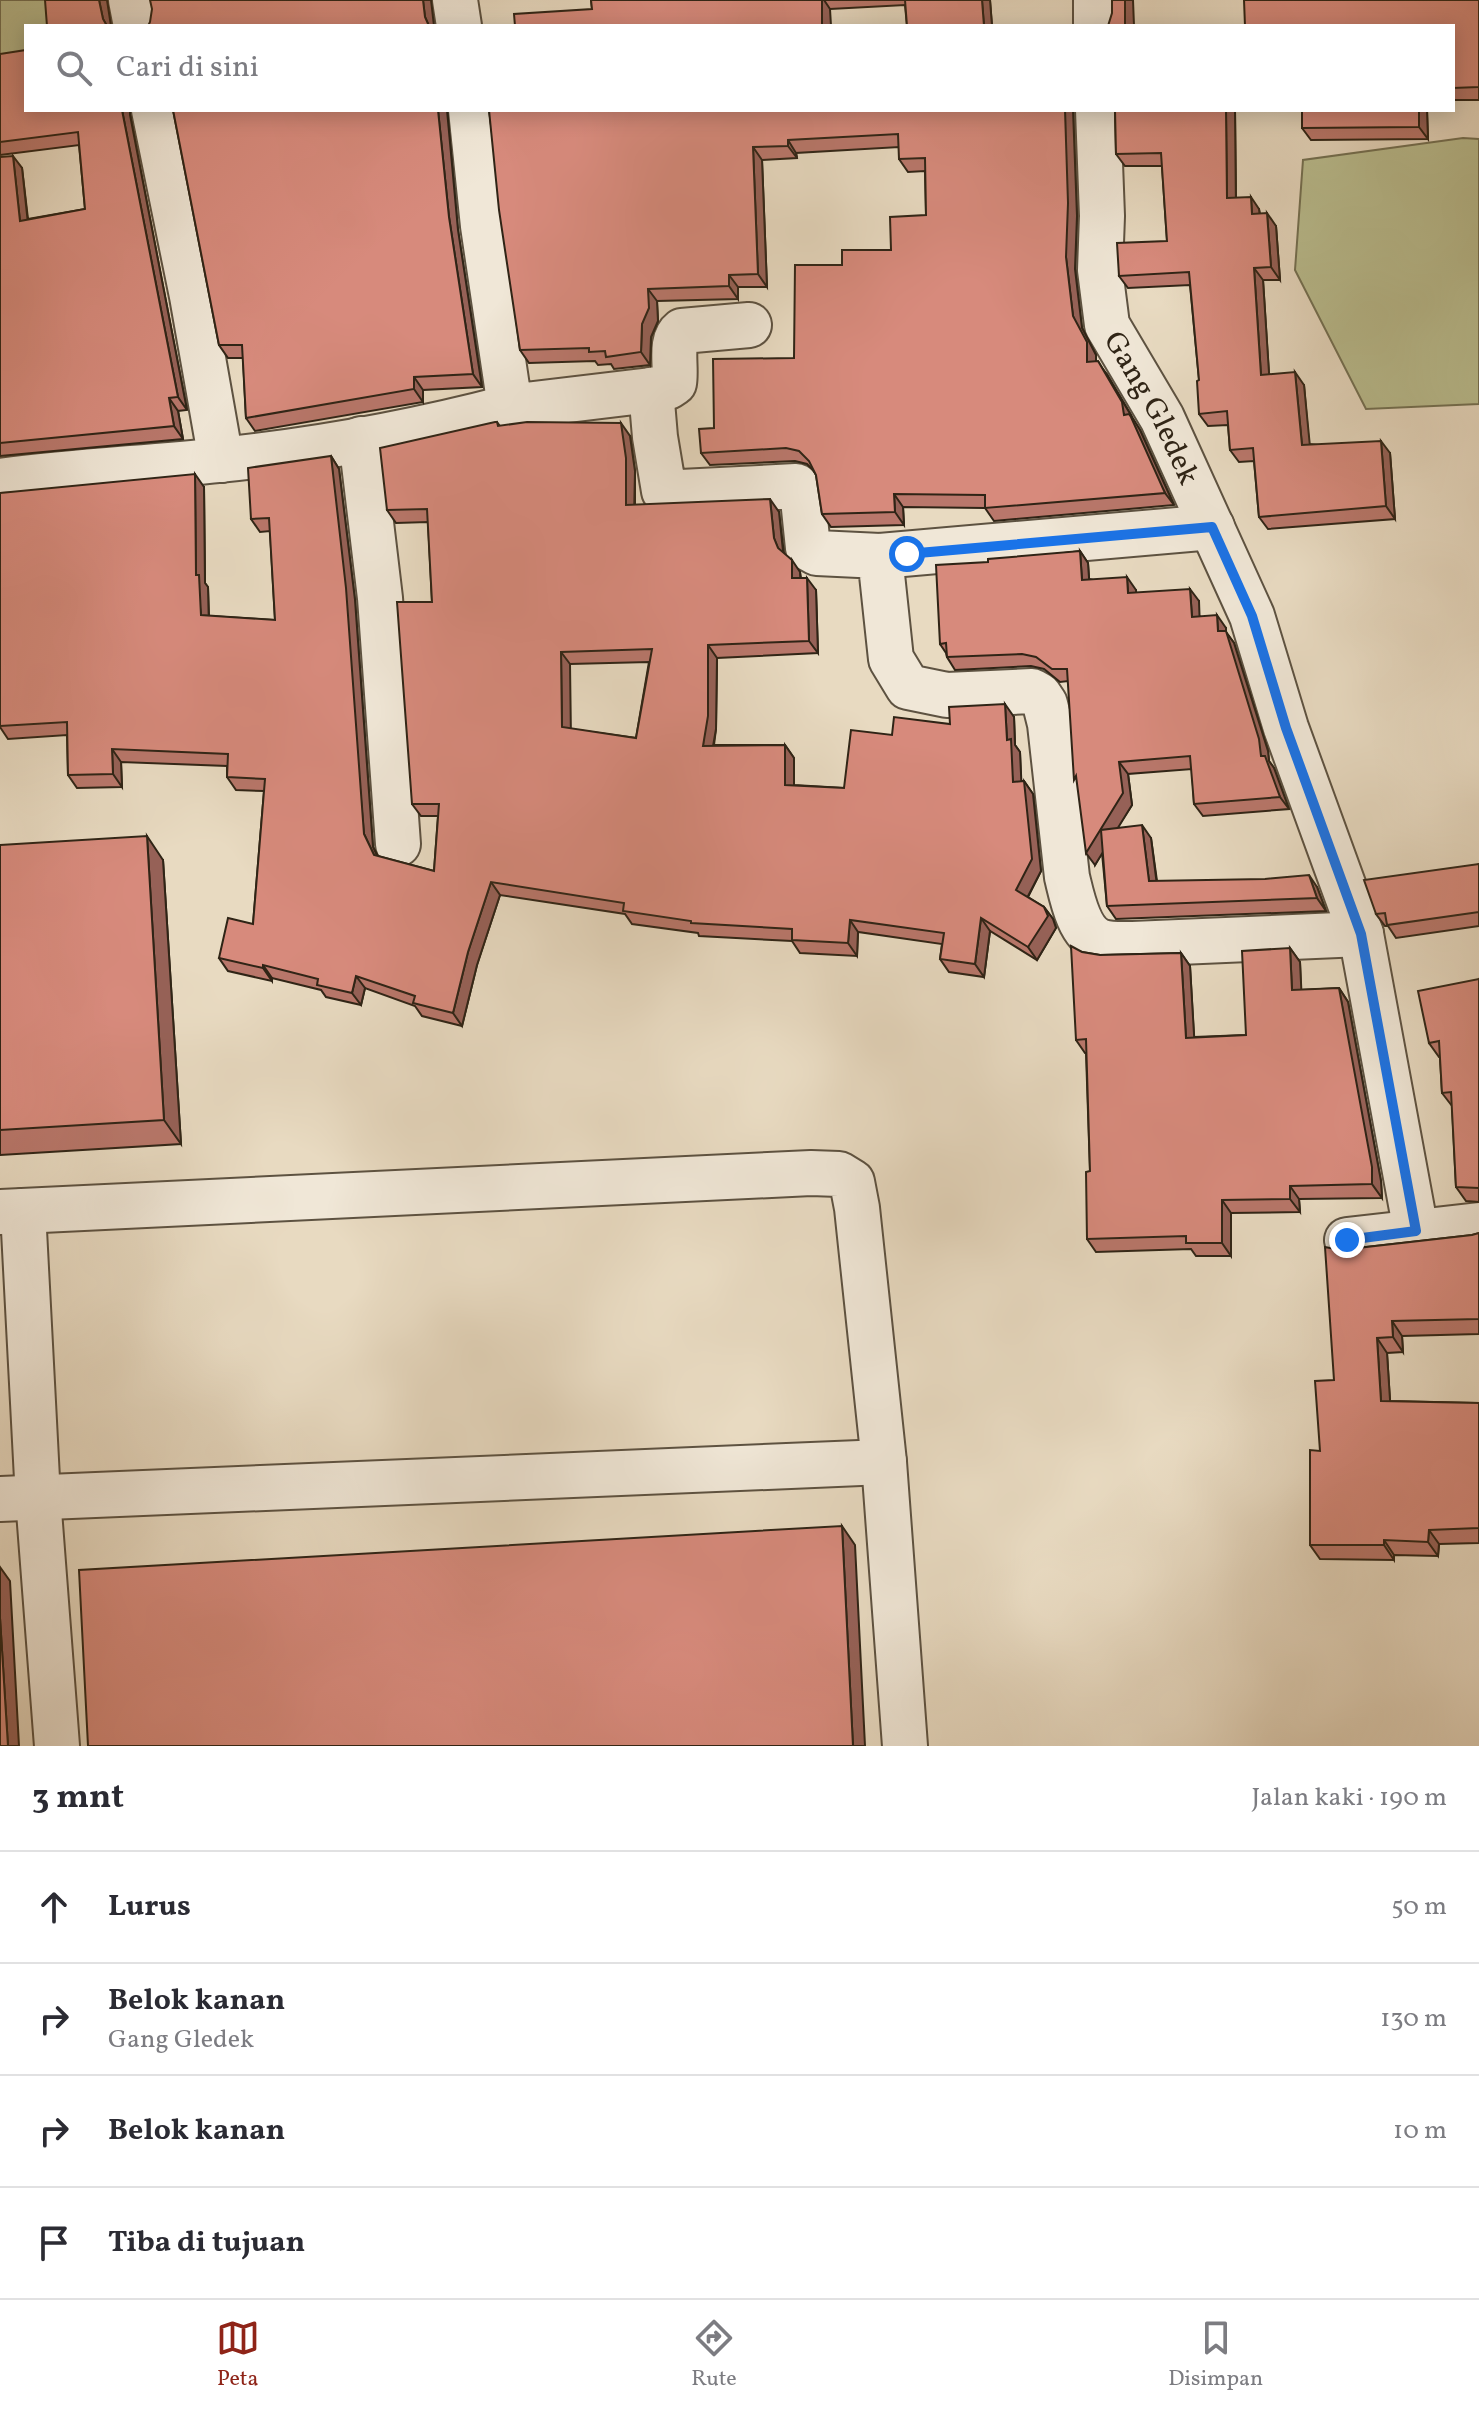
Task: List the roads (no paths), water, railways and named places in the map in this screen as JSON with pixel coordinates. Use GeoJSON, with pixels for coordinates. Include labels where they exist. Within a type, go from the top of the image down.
{"type":"FeatureCollection","features":[{"type":"Feature","properties":{"kind":"street"},"geometry":{"type":"LineString","coordinates":[[131,0],[136,24]]}},
{"type":"Feature","properties":{"kind":"street"},"geometry":{"type":"LineString","coordinates":[[455,0],[459,24]]}},
{"type":"Feature","properties":{"kind":"street"},"geometry":{"type":"LineString","coordinates":[[1096,0],[1096,24]]}},
{"type":"Feature","properties":{"kind":"street"},"geometry":{"type":"LineString","coordinates":[[154,112],[221,460]]}},
{"type":"Feature","properties":{"kind":"street"},"geometry":{"type":"LineString","coordinates":[[471,112],[483,226],[510,407]]}},
{"type":"Feature","properties":{"kind":"street","name":"Gang Gledek"},"geometry":{"type":"LineString","coordinates":[[1098,112],[1102,216],[1100,270],[1107,325],[1162,418],[1252,616],[1286,728],[1361,934],[1416,1231]]}},
{"type":"Feature","properties":{"kind":"street"},"geometry":{"type":"LineString","coordinates":[[0,481],[221,460],[361,439],[510,407],[668,387],[674,383],[676,335],[682,331],[749,325]]}},
{"type":"Feature","properties":{"kind":"street"},"geometry":{"type":"LineString","coordinates":[[651,390],[664,491],[796,486],[803,499],[808,548],[817,553],[880,556],[1212,527]]}},
{"type":"Feature","properties":{"kind":"street"},"geometry":{"type":"LineString","coordinates":[[361,439],[380,598],[398,844]]}},
{"type":"Feature","properties":{"kind":"street"},"geometry":{"type":"LineString","coordinates":[[880,556],[891,659],[908,687],[947,695],[1022,690],[1039,695],[1045,704],[1050,724],[1067,877],[1078,914],[1088,933],[1095,939],[1111,944],[1133,944],[1361,934]]}},
{"type":"Feature","properties":{"kind":"street"},"geometry":{"type":"LineString","coordinates":[[57,1746],[19,1499],[11,1211],[779,1174],[839,1174],[852,1182],[857,1208],[884,1462],[905,1746]]}},
{"type":"Feature","properties":{"kind":"street"},"geometry":{"type":"LineString","coordinates":[[1347,1240],[1479,1225]]}},
{"type":"Feature","properties":{"kind":"street"},"geometry":{"type":"LineString","coordinates":[[19,1499],[884,1462]]}}]}
